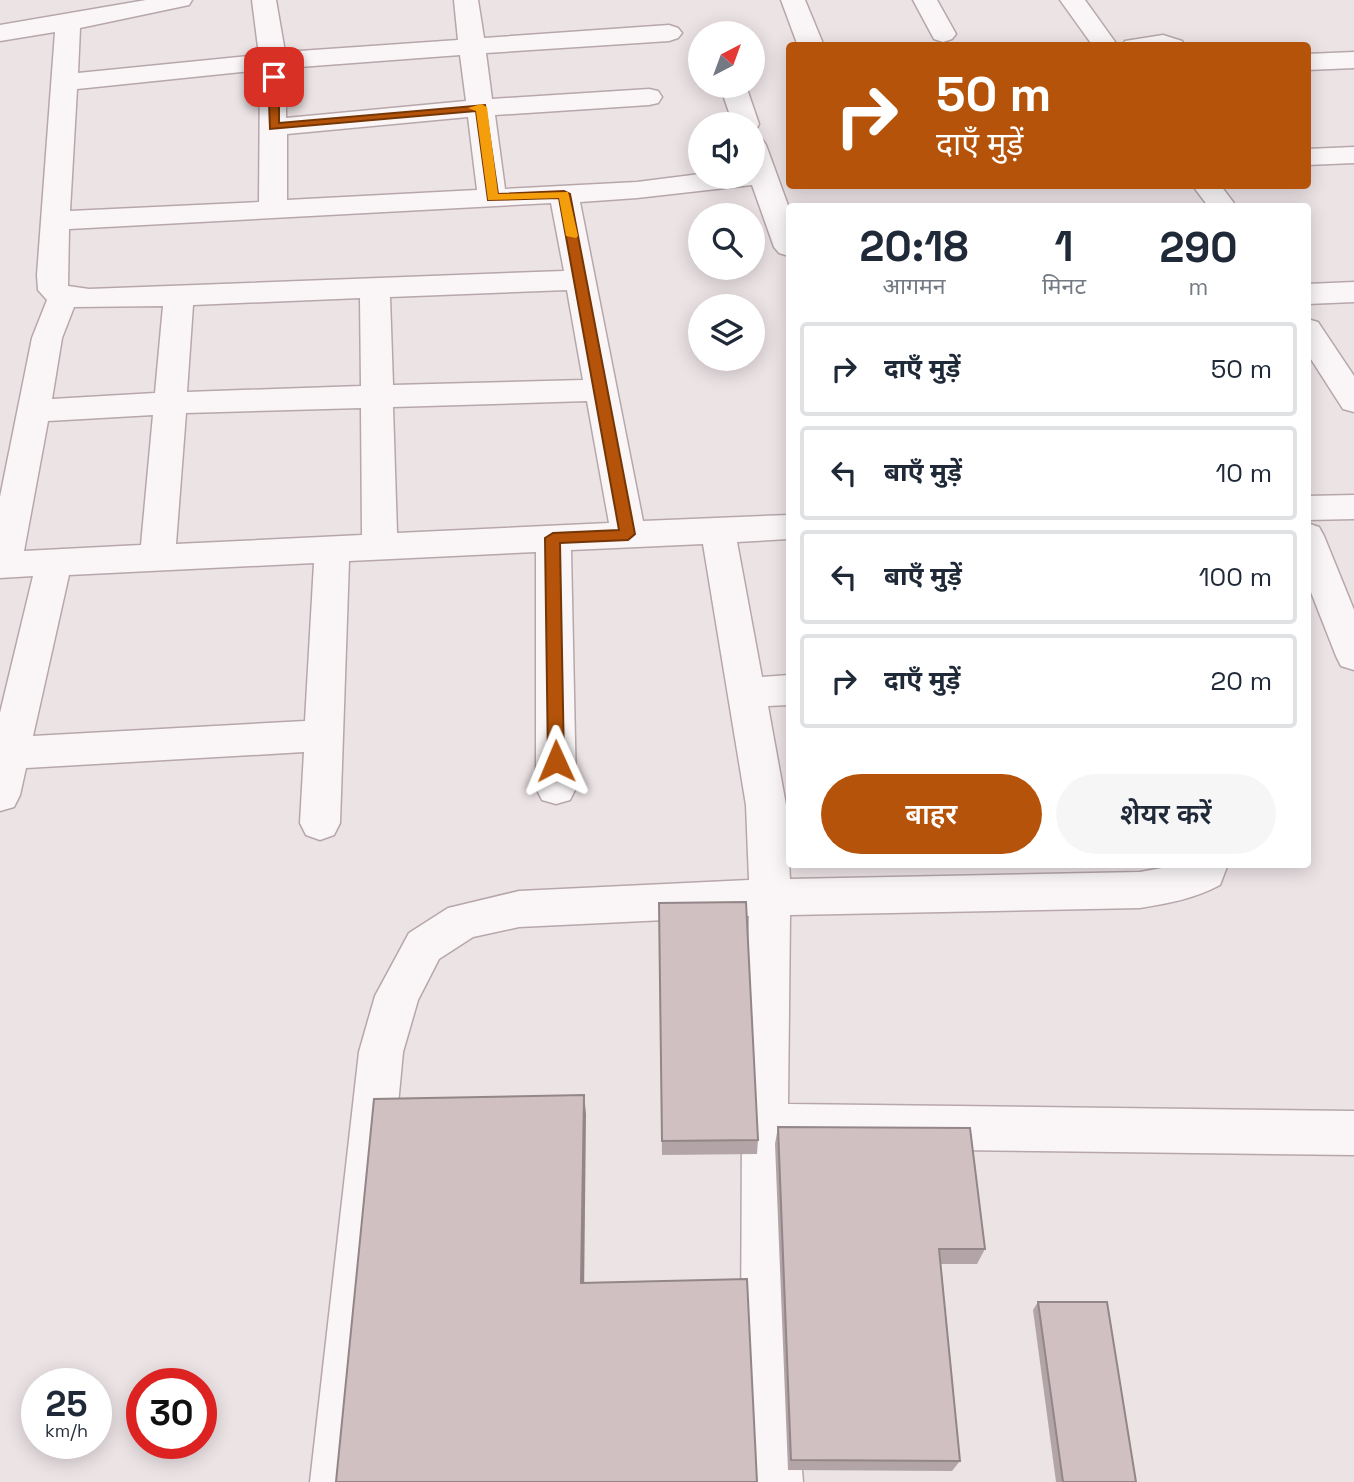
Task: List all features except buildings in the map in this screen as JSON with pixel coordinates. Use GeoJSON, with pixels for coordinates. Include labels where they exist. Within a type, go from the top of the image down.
{"type":"FeatureCollection","features":[{"type":"Feature","properties":{"kind":"street"},"geometry":{"type":"LineString","coordinates":[[0,33],[68,23],[180,0]]}},
{"type":"Feature","properties":{"kind":"street"},"geometry":{"type":"LineString","coordinates":[[264,0],[273,61],[273,209]]}},
{"type":"Feature","properties":{"kind":"street"},"geometry":{"type":"LineString","coordinates":[[466,0],[492,198]]}},
{"type":"Feature","properties":{"kind":"street"},"geometry":{"type":"LineString","coordinates":[[793,0],[809,42]]}},
{"type":"Feature","properties":{"kind":"street"},"geometry":{"type":"LineString","coordinates":[[925,0],[943,34]]}},
{"type":"Feature","properties":{"kind":"street"},"geometry":{"type":"LineString","coordinates":[[1072,0],[1103,42]]}},
{"type":"Feature","properties":{"kind":"street"},"geometry":{"type":"LineString","coordinates":[[68,23],[53,290],[63,297],[89,299],[580,280]]}},
{"type":"Feature","properties":{"kind":"street"},"geometry":{"type":"LineString","coordinates":[[64,82],[273,61],[669,33]]}},
{"type":"Feature","properties":{"kind":"street"},"geometry":{"type":"LineString","coordinates":[[1311,62],[1354,60]]}},
{"type":"Feature","properties":{"kind":"street"},"geometry":{"type":"LineString","coordinates":[[274,127],[481,107],[649,97]]}},
{"type":"Feature","properties":{"kind":"street"},"geometry":{"type":"LineString","coordinates":[[1311,157],[1354,155]]}},
{"type":"Feature","properties":{"kind":"street"},"geometry":{"type":"LineString","coordinates":[[55,221],[688,186]]}},
{"type":"Feature","properties":{"kind":"street"},"geometry":{"type":"LineString","coordinates":[[761,189],[786,241]]}},
{"type":"Feature","properties":{"kind":"street"},"geometry":{"type":"LineString","coordinates":[[564,194],[628,534]]}},
{"type":"Feature","properties":{"kind":"street"},"geometry":{"type":"LineString","coordinates":[[375,288],[380,547]]}},
{"type":"Feature","properties":{"kind":"street"},"geometry":{"type":"LineString","coordinates":[[1311,294],[1354,292]]}},
{"type":"Feature","properties":{"kind":"street"},"geometry":{"type":"LineString","coordinates":[[158,556],[179,296]]}},
{"type":"Feature","properties":{"kind":"street"},"geometry":{"type":"LineString","coordinates":[[63,297],[47,338],[2,565],[786,527]]}},
{"type":"Feature","properties":{"kind":"street"},"geometry":{"type":"LineString","coordinates":[[1311,335],[1354,401]]}},
{"type":"Feature","properties":{"kind":"street"},"geometry":{"type":"LineString","coordinates":[[33,411],[171,403],[601,390]]}},
{"type":"Feature","properties":{"kind":"street"},"geometry":{"type":"LineString","coordinates":[[1311,508],[1354,507]]}},
{"type":"Feature","properties":{"kind":"street"},"geometry":{"type":"LineString","coordinates":[[718,530],[766,805],[769,897],[765,1126],[766,1344],[777,1482]]}},
{"type":"Feature","properties":{"kind":"street"},"geometry":{"type":"LineString","coordinates":[[553,538],[556,788]]}},
{"type":"Feature","properties":{"kind":"street"},"geometry":{"type":"LineString","coordinates":[[1311,547],[1354,656]]}},
{"type":"Feature","properties":{"kind":"street"},"geometry":{"type":"LineString","coordinates":[[320,823],[332,549]]}},
{"type":"Feature","properties":{"kind":"street"},"geometry":{"type":"LineString","coordinates":[[0,796],[54,561]]}},
{"type":"Feature","properties":{"kind":"street"},"geometry":{"type":"LineString","coordinates":[[746,693],[786,690]]}},
{"type":"Feature","properties":{"kind":"street"},"geometry":{"type":"LineString","coordinates":[[10,753],[324,735]]}},
{"type":"Feature","properties":{"kind":"street"},"geometry":{"type":"LineString","coordinates":[[336,1482],[381,1052],[397,996],[424,946],[463,921],[519,909],[769,897],[1140,890],[1188,882],[1206,873],[1207,868]]}},
{"type":"Feature","properties":{"kind":"street"},"geometry":{"type":"LineString","coordinates":[[765,1126],[1354,1133]]}},
{"type":"Feature","properties":{"kind":"slow traffic"},"geometry":{"type":"LineString","coordinates":[[473,108],[481,107],[492,198],[564,194],[572,236]]}},
{"type":"Feature","properties":{"kind":"route"},"geometry":{"type":"LineString","coordinates":[[274,77],[274,127],[481,107],[492,198],[564,194],[628,534],[553,538],[556,761]]}}]}
